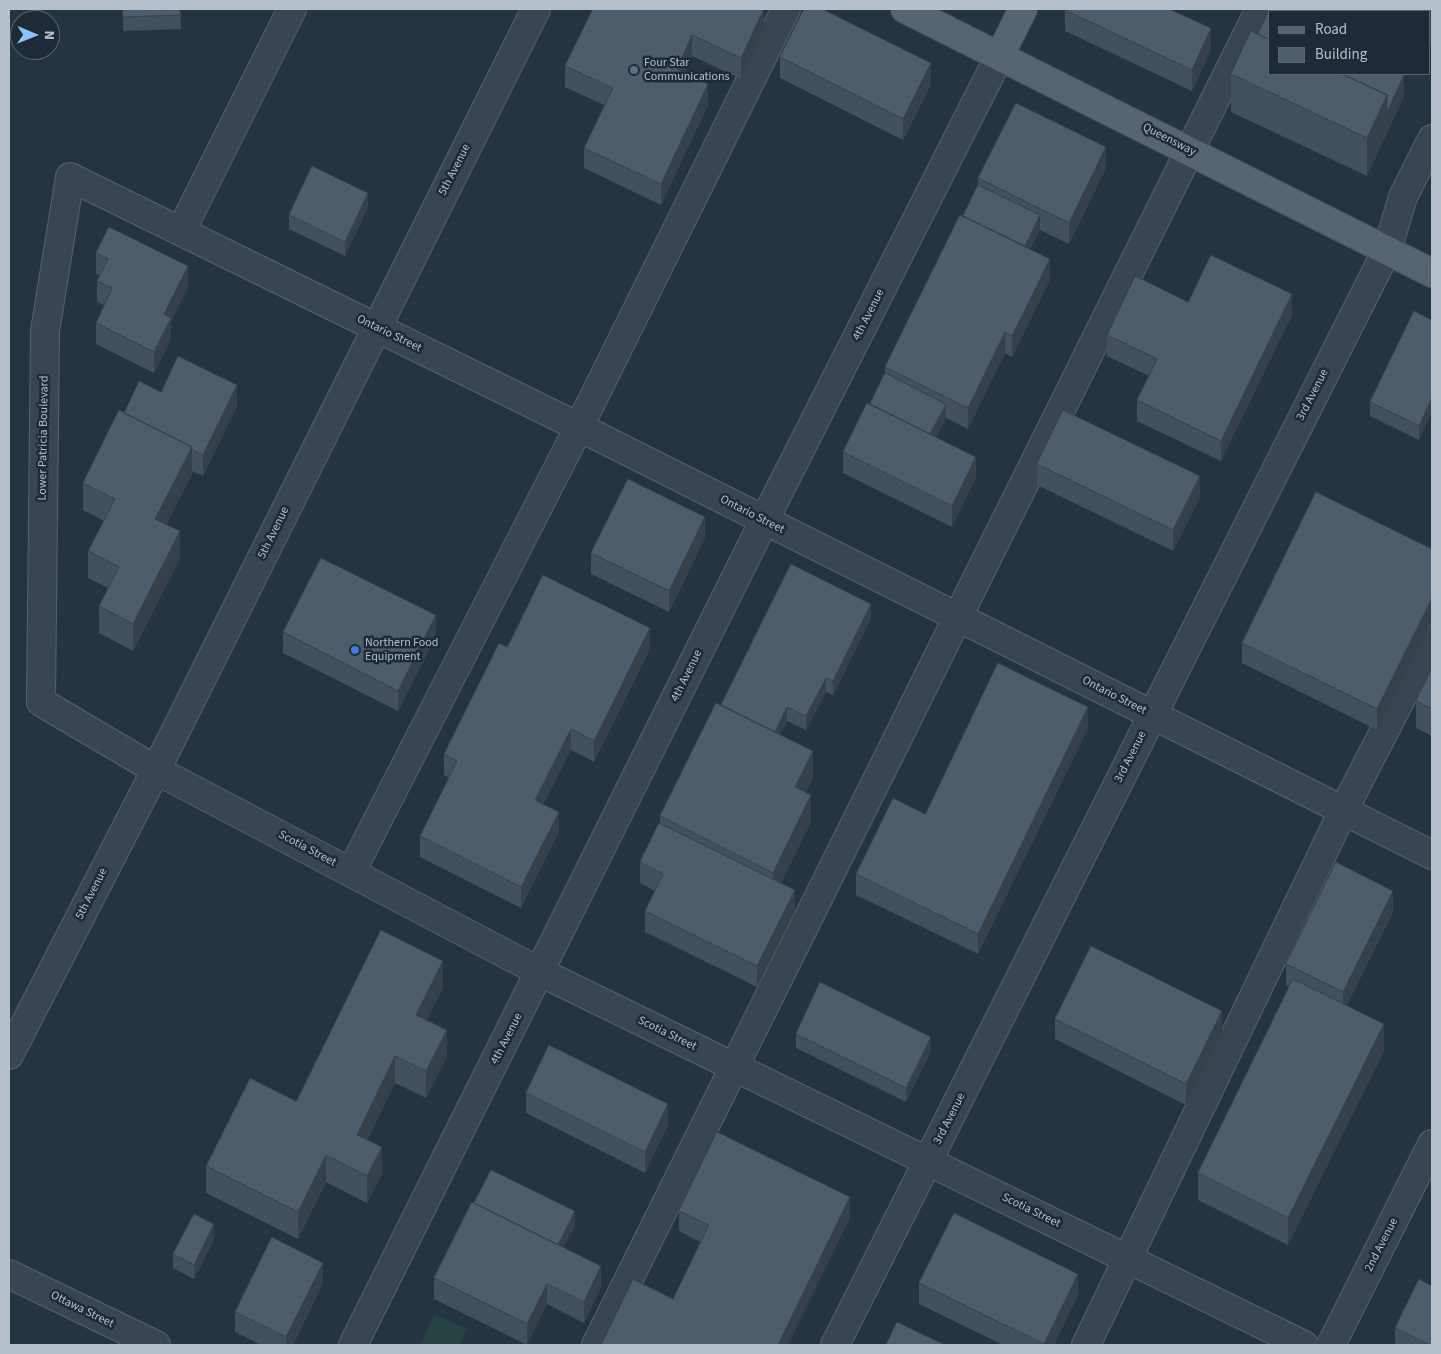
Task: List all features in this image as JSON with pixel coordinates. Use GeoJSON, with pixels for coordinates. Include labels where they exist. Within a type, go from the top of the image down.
{"type":"FeatureCollection","features":[{"type":"Feature","properties":{"kind":"main road","name":"Queensway"},"geometry":{"type":"LineString","coordinates":[[905,9],[1190,150],[1432,273]]}},
{"type":"Feature","properties":{"kind":"main road","name":"4th Avenue"},"geometry":{"type":"LineString","coordinates":[[1000,55],[1023,9]]}},
{"type":"Feature","properties":{"kind":"street"},"geometry":{"type":"LineString","coordinates":[[180,231],[292,9]]}},
{"type":"Feature","properties":{"kind":"street","name":"5th Avenue"},"geometry":{"type":"LineString","coordinates":[[9,1055],[156,770],[536,9]]}},
{"type":"Feature","properties":{"kind":"street"},"geometry":{"type":"LineString","coordinates":[[351,872],[579,427],[786,9]]}},
{"type":"Feature","properties":{"kind":"street"},"geometry":{"type":"LineString","coordinates":[[596,1345],[1260,9]]}},
{"type":"Feature","properties":{"kind":"street","name":"4th Avenue"},"geometry":{"type":"LineString","coordinates":[[353,1345],[764,521],[1000,55]]}},
{"type":"Feature","properties":{"kind":"street","name":"3rd Avenue"},"geometry":{"type":"LineString","coordinates":[[835,1345],[1387,250],[1403,197],[1432,139]]}},
{"type":"Feature","properties":{"kind":"street","name":"Ontario Street"},"geometry":{"type":"LineString","coordinates":[[70,176],[579,427],[1432,855]]}},
{"type":"Feature","properties":{"kind":"street","name":"Lower Patricia Boulevard"},"geometry":{"type":"LineString","coordinates":[[41,702],[45,331],[70,176]]}},
{"type":"Feature","properties":{"kind":"street"},"geometry":{"type":"LineString","coordinates":[[1086,1345],[1343,811],[1432,639]]}},
{"type":"Feature","properties":{"kind":"street","name":"Scotia Street"},"geometry":{"type":"LineString","coordinates":[[41,702],[156,770],[540,972],[1304,1345]]}},
{"type":"Feature","properties":{"kind":"street","name":"2nd Avenue"},"geometry":{"type":"LineString","coordinates":[[1331,1345],[1432,1144]]}},
{"type":"Feature","properties":{"kind":"street","name":"Ottawa Street"},"geometry":{"type":"LineString","coordinates":[[9,1274],[156,1345]]}},
{"type":"Feature","properties":{"kind":"green space"},"geometry":{"type":"Polygon","coordinates":[[[434,1314],[467,1329],[460,1345],[420,1345],[434,1314]]]}},
{"type":"Feature","properties":{"kind":"building"},"geometry":{"type":"Polygon","coordinates":[[[123,9],[180,9],[181,15],[123,17],[123,9]]]}},
{"type":"Feature","properties":{"kind":"building"},"geometry":{"type":"Polygon","coordinates":[[[593,9],[764,9],[741,58],[692,35],[677,69],[708,84],[661,184],[584,148],[613,88],[565,66],[593,9]]]}},
{"type":"Feature","properties":{"kind":"building"},"geometry":{"type":"Polygon","coordinates":[[[804,9],[822,9],[931,63],[903,119],[780,57],[804,9]]]}},
{"type":"Feature","properties":{"kind":"building"},"geometry":{"type":"Polygon","coordinates":[[[1066,9],[1169,9],[1211,28],[1192,70],[1066,9]]]}},
{"type":"Feature","properties":{"kind":"building"},"geometry":{"type":"Polygon","coordinates":[[[1361,9],[1429,9],[1428,10],[1361,9]]]}},
{"type":"Feature","properties":{"kind":"building"},"geometry":{"type":"Polygon","coordinates":[[[1268,13],[1268,39],[1258,34],[1268,13]]]}},
{"type":"Feature","properties":{"kind":"building"},"geometry":{"type":"Polygon","coordinates":[[[1251,31],[1268,39],[1268,75],[1344,75],[1387,95],[1367,138],[1231,74],[1251,31]]]}},
{"type":"Feature","properties":{"kind":"building"},"geometry":{"type":"Polygon","coordinates":[[[1344,75],[1404,75],[1387,112],[1387,95],[1344,75]]]}},
{"type":"Feature","properties":{"kind":"building"},"geometry":{"type":"Polygon","coordinates":[[[1016,103],[1106,147],[1069,223],[978,178],[1016,103]]]}},
{"type":"Feature","properties":{"kind":"building"},"geometry":{"type":"Polygon","coordinates":[[[312,166],[368,193],[345,242],[289,215],[312,166]]]}},
{"type":"Feature","properties":{"kind":"building"},"geometry":{"type":"Polygon","coordinates":[[[978,185],[1040,215],[1025,246],[963,216],[978,185]]]}},
{"type":"Feature","properties":{"kind":"building"},"geometry":{"type":"Polygon","coordinates":[[[960,215],[1050,259],[1012,336],[1005,332],[968,408],[885,367],[960,215]]]}},
{"type":"Feature","properties":{"kind":"building"},"geometry":{"type":"Polygon","coordinates":[[[109,227],[188,266],[164,314],[171,318],[154,352],[96,323],[112,288],[97,281],[108,259],[96,253],[109,227]]]}},
{"type":"Feature","properties":{"kind":"building"},"geometry":{"type":"Polygon","coordinates":[[[1211,255],[1292,294],[1221,441],[1137,400],[1157,359],[1107,335],[1135,276],[1188,302],[1211,255]]]}},
{"type":"Feature","properties":{"kind":"building"},"geometry":{"type":"Polygon","coordinates":[[[1414,311],[1432,320],[1432,398],[1419,426],[1370,402],[1414,311]]]}},
{"type":"Feature","properties":{"kind":"building"},"geometry":{"type":"Polygon","coordinates":[[[178,356],[237,385],[203,455],[192,450],[192,447],[124,413],[139,381],[161,392],[178,356]]]}},
{"type":"Feature","properties":{"kind":"building"},"geometry":{"type":"Polygon","coordinates":[[[885,373],[946,404],[930,434],[870,404],[885,373]]]}},
{"type":"Feature","properties":{"kind":"building"},"geometry":{"type":"Polygon","coordinates":[[[867,403],[976,457],[952,506],[843,452],[867,403]]]}},
{"type":"Feature","properties":{"kind":"building"},"geometry":{"type":"Polygon","coordinates":[[[119,410],[192,447],[155,519],[180,531],[133,624],[99,606],[119,567],[88,551],[115,499],[83,483],[119,410]]]}},
{"type":"Feature","properties":{"kind":"building"},"geometry":{"type":"Polygon","coordinates":[[[1063,410],[1200,476],[1173,530],[1037,464],[1063,410]]]}},
{"type":"Feature","properties":{"kind":"building"},"geometry":{"type":"Polygon","coordinates":[[[628,479],[705,517],[669,591],[591,553],[628,479]]]}},
{"type":"Feature","properties":{"kind":"building"},"geometry":{"type":"Polygon","coordinates":[[[1316,492],[1432,549],[1432,598],[1377,709],[1242,643],[1316,492]]]}},
{"type":"Feature","properties":{"kind":"building"},"geometry":{"type":"Polygon","coordinates":[[[321,558],[436,615],[398,691],[283,632],[321,558]]]}},
{"type":"Feature","properties":{"kind":"building"},"geometry":{"type":"Polygon","coordinates":[[[791,564],[871,604],[833,681],[826,678],[806,716],[787,707],[775,732],[721,705],[791,564]]]}},
{"type":"Feature","properties":{"kind":"building"},"geometry":{"type":"Polygon","coordinates":[[[543,575],[650,628],[594,741],[571,729],[535,800],[559,812],[521,887],[420,836],[457,761],[444,754],[499,643],[507,647],[543,575]]]}},
{"type":"Feature","properties":{"kind":"building"},"geometry":{"type":"Polygon","coordinates":[[[998,663],[1088,707],[978,934],[856,874],[893,798],[925,814],[998,663]]]}},
{"type":"Feature","properties":{"kind":"building"},"geometry":{"type":"Polygon","coordinates":[[[1432,668],[1432,709],[1416,701],[1432,668]]]}},
{"type":"Feature","properties":{"kind":"building"},"geometry":{"type":"Polygon","coordinates":[[[716,703],[813,751],[795,787],[811,795],[773,873],[660,816],[716,703]]]}},
{"type":"Feature","properties":{"kind":"building"},"geometry":{"type":"Polygon","coordinates":[[[659,823],[795,890],[757,966],[645,911],[663,874],[640,862],[659,823]]]}},
{"type":"Feature","properties":{"kind":"building"},"geometry":{"type":"Polygon","coordinates":[[[1336,862],[1393,891],[1343,992],[1286,964],[1336,862]]]}},
{"type":"Feature","properties":{"kind":"building"},"geometry":{"type":"Polygon","coordinates":[[[381,930],[443,961],[416,1015],[447,1030],[426,1071],[395,1056],[357,1135],[382,1147],[367,1176],[326,1155],[298,1212],[206,1166],[250,1078],[296,1101],[381,930]]]}},
{"type":"Feature","properties":{"kind":"building"},"geometry":{"type":"Polygon","coordinates":[[[1091,946],[1222,1011],[1186,1084],[1055,1019],[1091,946]]]}},
{"type":"Feature","properties":{"kind":"building"},"geometry":{"type":"Polygon","coordinates":[[[1293,979],[1384,1024],[1288,1218],[1198,1173],[1293,979]]]}},
{"type":"Feature","properties":{"kind":"building"},"geometry":{"type":"Polygon","coordinates":[[[820,982],[931,1037],[906,1088],[796,1034],[820,982]]]}},
{"type":"Feature","properties":{"kind":"building"},"geometry":{"type":"Polygon","coordinates":[[[549,1045],[668,1104],[645,1152],[526,1093],[549,1045]]]}},
{"type":"Feature","properties":{"kind":"building"},"geometry":{"type":"Polygon","coordinates":[[[717,1132],[850,1197],[778,1345],[601,1345],[633,1279],[673,1299],[709,1225],[679,1211],[717,1132]]]}},
{"type":"Feature","properties":{"kind":"building"},"geometry":{"type":"Polygon","coordinates":[[[491,1170],[575,1211],[558,1245],[474,1203],[491,1170]]]}},
{"type":"Feature","properties":{"kind":"building"},"geometry":{"type":"Polygon","coordinates":[[[472,1202],[601,1266],[584,1302],[547,1284],[527,1324],[434,1278],[472,1202]]]}},
{"type":"Feature","properties":{"kind":"building"},"geometry":{"type":"Polygon","coordinates":[[[954,1213],[1078,1274],[1044,1344],[919,1283],[954,1213]]]}},
{"type":"Feature","properties":{"kind":"building"},"geometry":{"type":"Polygon","coordinates":[[[194,1214],[214,1224],[194,1265],[173,1254],[194,1214]]]}},
{"type":"Feature","properties":{"kind":"building"},"geometry":{"type":"Polygon","coordinates":[[[272,1237],[323,1263],[286,1337],[235,1312],[272,1237]]]}},
{"type":"Feature","properties":{"kind":"building"},"geometry":{"type":"Polygon","coordinates":[[[1419,1279],[1432,1286],[1432,1345],[1395,1328],[1419,1279]]]}},
{"type":"Feature","properties":{"kind":"building"},"geometry":{"type":"Polygon","coordinates":[[[897,1322],[945,1345],[886,1345],[897,1322]]]}},
{"type":"Feature","properties":{"kind":"place","name":"Four Star Communications"},"geometry":{"type":"Point","coordinates":[634,70]}},
{"type":"Feature","properties":{"kind":"place","name":"Northern Food Equipment"},"geometry":{"type":"Point","coordinates":[355,650]}}]}
